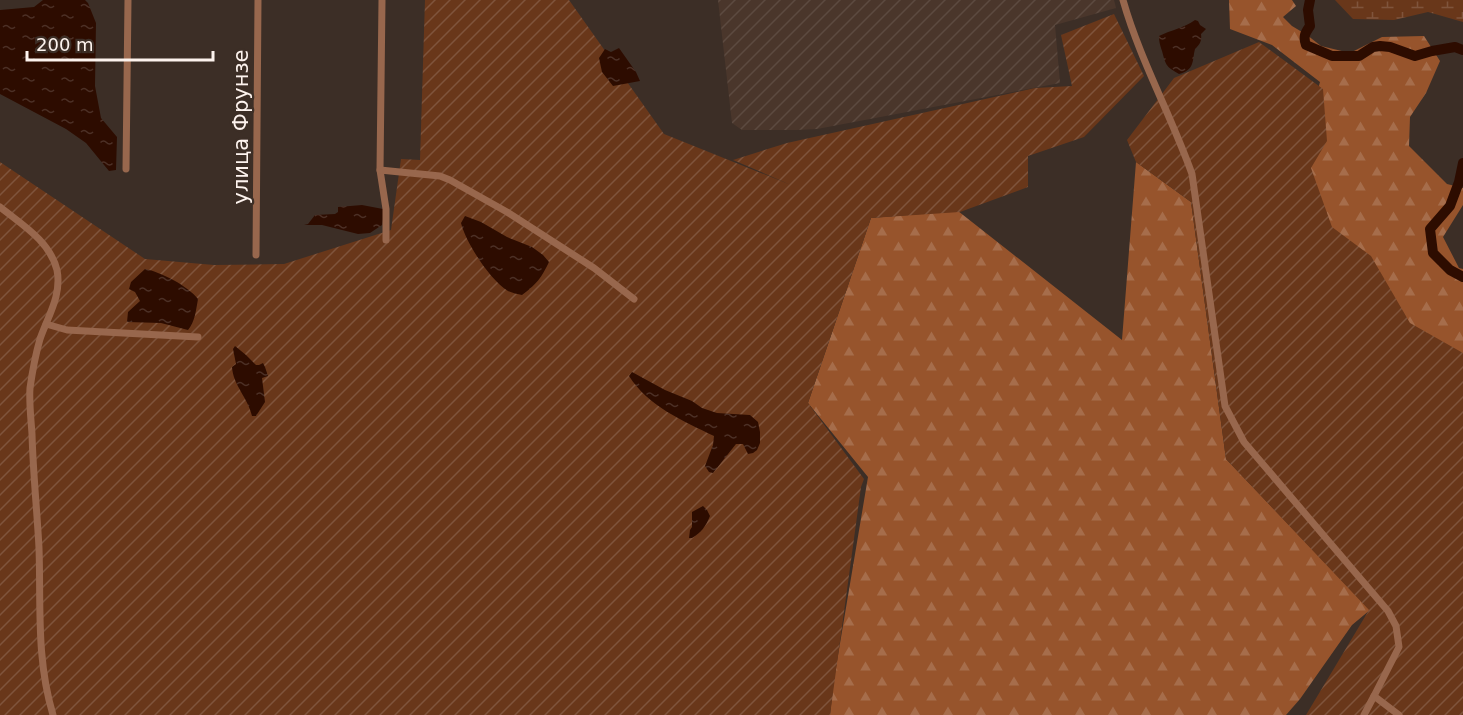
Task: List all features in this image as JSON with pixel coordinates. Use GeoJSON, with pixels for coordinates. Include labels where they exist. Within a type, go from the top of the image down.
{"type":"FeatureCollection","features":[{"type":"Feature","properties":{"kind":"street"},"geometry":{"type":"LineString","coordinates":[[126,169],[128,0]]}},
{"type":"Feature","properties":{"kind":"street","name":"улица Фрунзе"},"geometry":{"type":"LineString","coordinates":[[256,255],[258,0]]}},
{"type":"Feature","properties":{"kind":"street"},"geometry":{"type":"LineString","coordinates":[[382,0],[380,170],[386,209],[386,240]]}},
{"type":"Feature","properties":{"kind":"street"},"geometry":{"type":"LineString","coordinates":[[1123,0],[1131,29],[1192,174],[1225,406],[1244,442],[1388,611],[1396,626],[1399,647],[1365,715]]}},
{"type":"Feature","properties":{"kind":"street"},"geometry":{"type":"LineString","coordinates":[[380,170],[440,176],[450,180],[507,212],[594,268],[634,298]]}},
{"type":"Feature","properties":{"kind":"street"},"geometry":{"type":"LineString","coordinates":[[0,207],[34,235],[52,255],[58,283],[56,298],[40,340],[30,388],[32,457],[39,549],[41,654],[47,694],[53,715]]}},
{"type":"Feature","properties":{"kind":"street"},"geometry":{"type":"LineString","coordinates":[[46,324],[67,330],[198,337]]}},
{"type":"Feature","properties":{"kind":"street"},"geometry":{"type":"LineString","coordinates":[[1374,696],[1399,715]]}},
{"type":"Feature","properties":{"kind":"shaded area"},"geometry":{"type":"Polygon","coordinates":[[[718,0],[1114,0],[1116,8],[1055,25],[1060,83],[817,129],[742,130],[732,123],[718,0]]]}},
{"type":"Feature","properties":{"kind":"green space"},"geometry":{"type":"Polygon","coordinates":[[[425,0],[569,0],[664,134],[791,185],[733,160],[787,143],[1035,88],[1072,86],[1061,35],[1114,14],[1144,76],[1084,137],[1028,156],[1028,187],[960,212],[871,218],[808,403],[864,479],[861,487],[830,715],[0,715],[0,162],[145,259],[214,265],[284,264],[391,230],[401,159],[420,160],[425,0]]]}},
{"type":"Feature","properties":{"kind":"green space"},"geometry":{"type":"Polygon","coordinates":[[[1229,0],[1292,0],[1296,6],[1283,17],[1292,26],[1321,46],[1350,53],[1382,37],[1424,36],[1440,61],[1426,93],[1410,117],[1409,146],[1447,184],[1463,188],[1463,205],[1443,237],[1459,268],[1463,269],[1463,376],[1305,230],[1304,139],[1320,82],[1272,45],[1230,29],[1229,0]]]}},
{"type":"Feature","properties":{"kind":"green space"},"geometry":{"type":"Polygon","coordinates":[[[1335,0],[1463,0],[1463,22],[1428,12],[1394,20],[1353,19],[1335,0]]]}},
{"type":"Feature","properties":{"kind":"green space"},"geometry":{"type":"Polygon","coordinates":[[[1259,42],[1323,89],[1327,141],[1311,168],[1332,227],[1371,256],[1410,323],[1463,353],[1463,715],[1306,715],[1369,610],[1226,459],[1191,202],[1136,162],[1127,140],[1174,78],[1259,42]]]}},
{"type":"Feature","properties":{"kind":"green space"},"geometry":{"type":"Polygon","coordinates":[[[1136,162],[1191,202],[1226,459],[1370,610],[1352,625],[1300,699],[1286,715],[830,715],[868,477],[808,403],[871,218],[958,211],[1122,340],[1136,162]]]}},
{"type":"Feature","properties":{"kind":"water"},"geometry":{"type":"Polygon","coordinates":[[[43,0],[85,0],[88,3],[96,23],[95,86],[101,118],[117,137],[116,170],[109,171],[86,143],[66,129],[0,94],[0,10],[34,7],[43,0]]]}},
{"type":"Feature","properties":{"kind":"water"},"geometry":{"type":"Polygon","coordinates":[[[1195,20],[1206,29],[1201,34],[1201,41],[1195,49],[1190,67],[1179,74],[1165,62],[1159,36],[1195,20]]]}},
{"type":"Feature","properties":{"kind":"water"},"geometry":{"type":"Polygon","coordinates":[[[619,48],[640,81],[613,86],[602,72],[599,58],[605,49],[611,52],[619,48]]]}},
{"type":"Feature","properties":{"kind":"water"},"geometry":{"type":"Polygon","coordinates":[[[362,205],[383,209],[382,225],[370,233],[358,234],[322,225],[304,225],[308,224],[315,215],[335,214],[338,212],[338,207],[362,205]]]}},
{"type":"Feature","properties":{"kind":"water"},"geometry":{"type":"Polygon","coordinates":[[[465,216],[532,247],[543,255],[549,262],[531,288],[522,295],[508,291],[494,279],[468,241],[461,223],[465,216]]]}},
{"type":"Feature","properties":{"kind":"water"},"geometry":{"type":"Polygon","coordinates":[[[145,269],[174,280],[198,299],[194,320],[188,330],[161,323],[127,322],[128,312],[140,301],[135,292],[129,289],[131,282],[145,269]]]}},
{"type":"Feature","properties":{"kind":"water"},"geometry":{"type":"Polygon","coordinates":[[[235,346],[256,365],[263,363],[268,376],[262,378],[265,402],[256,416],[252,416],[233,374],[232,367],[236,364],[233,349],[235,346]]]}},
{"type":"Feature","properties":{"kind":"water"},"geometry":{"type":"Polygon","coordinates":[[[632,372],[702,408],[717,413],[750,415],[758,422],[760,432],[760,443],[757,450],[748,454],[743,444],[736,444],[713,473],[709,472],[705,466],[714,436],[656,404],[637,387],[629,376],[632,372]]]}},
{"type":"Feature","properties":{"kind":"water"},"geometry":{"type":"Polygon","coordinates":[[[703,506],[710,516],[701,531],[689,538],[692,512],[703,506]]]}},
{"type":"Feature","properties":{"kind":"waterway"},"geometry":{"type":"LineString","coordinates":[[1310,0],[1308,10],[1310,26],[1305,35],[1306,45],[1332,56],[1359,56],[1373,47],[1380,46],[1415,56],[1455,47],[1463,50]]}},
{"type":"Feature","properties":{"kind":"waterway"},"geometry":{"type":"LineString","coordinates":[[1463,163],[1450,206],[1430,229],[1433,253],[1450,270],[1463,277]]}}]}
